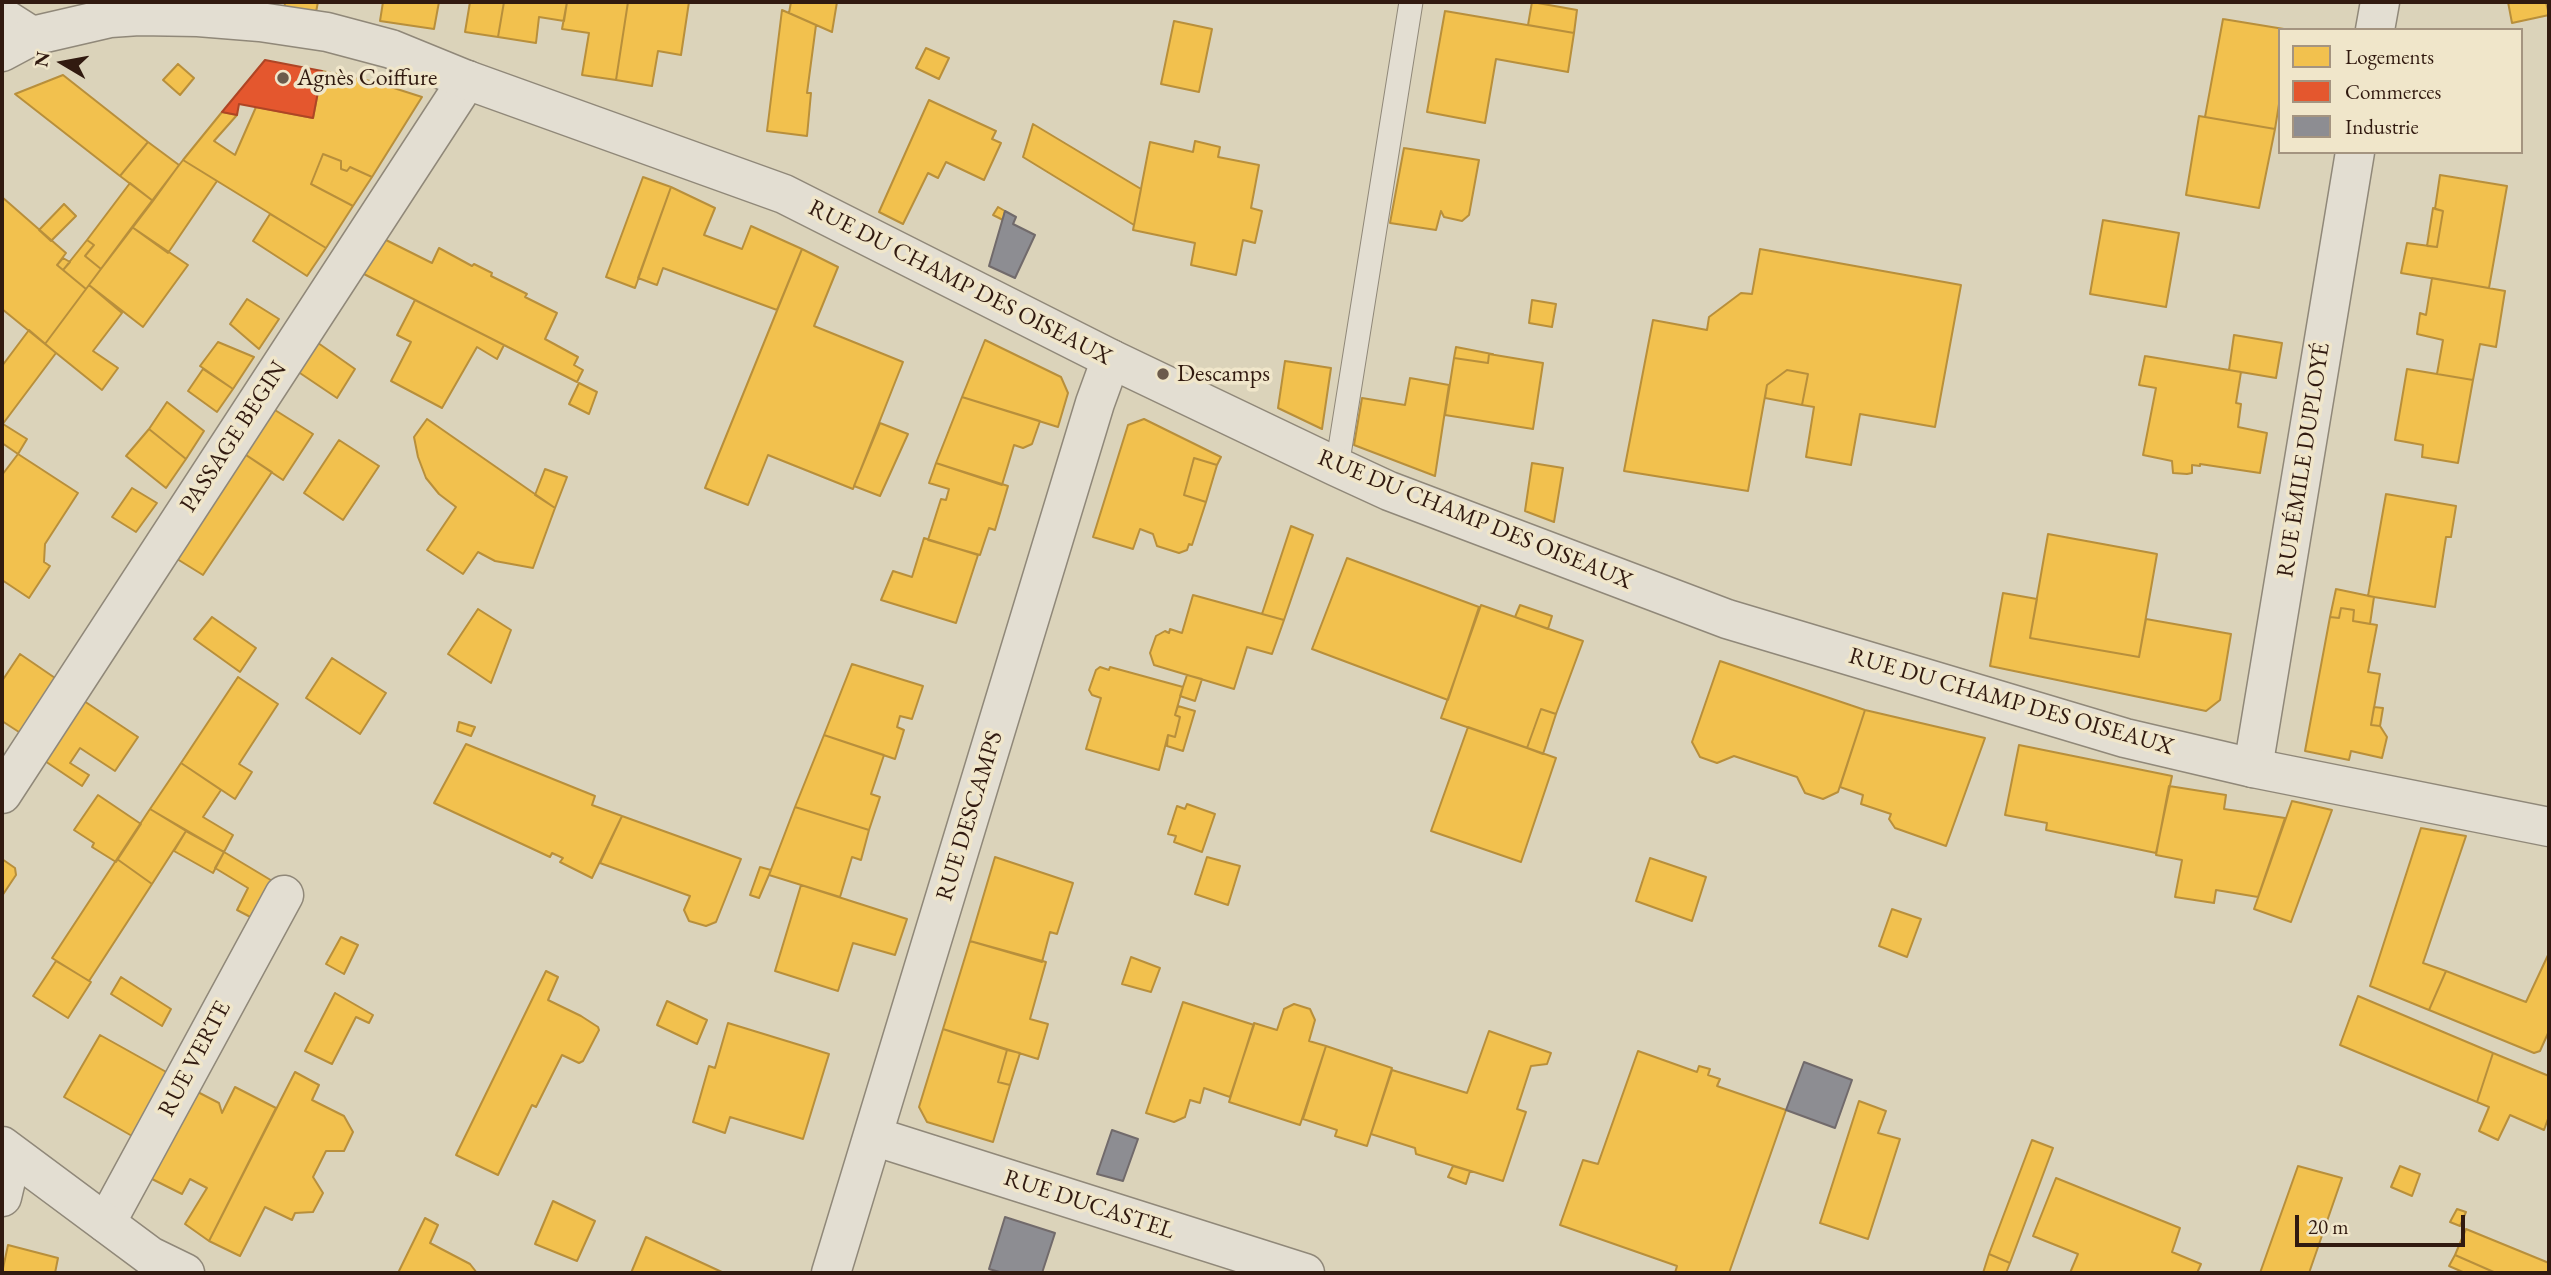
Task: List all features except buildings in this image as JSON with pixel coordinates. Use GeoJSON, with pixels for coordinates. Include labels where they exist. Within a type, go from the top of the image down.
{"type":"FeatureCollection","features":[{"type":"Feature","properties":{"kind":"street"},"geometry":{"type":"LineString","coordinates":[[2375,28],[2380,2]]}},
{"type":"Feature","properties":{"kind":"street","name":"RUE DU CHAMP DES OISEAUX"},"geometry":{"type":"LineString","coordinates":[[12,35],[111,10],[327,32],[391,49],[467,80],[784,194],[1111,359],[1337,467],[1402,496],[1727,619],[2125,737],[2253,768],[2549,827]]}},
{"type":"Feature","properties":{"kind":"street","name":"PASSAGE BEGIN"},"geometry":{"type":"LineString","coordinates":[[2,794],[467,80]]}},
{"type":"Feature","properties":{"kind":"street","name":"RUE ÉMILE DUPLOYÉ"},"geometry":{"type":"LineString","coordinates":[[2253,768],[2355,154]]}},
{"type":"Feature","properties":{"kind":"street","name":"RUE DESCAMPS"},"geometry":{"type":"LineString","coordinates":[[831,1273],[1111,359]]}},
{"type":"Feature","properties":{"kind":"street","name":"RUE VERTE"},"geometry":{"type":"LineString","coordinates":[[106,1223],[284,895]]}},
{"type":"Feature","properties":{"kind":"street","name":"RUE DUCASTEL"},"geometry":{"type":"LineString","coordinates":[[873,1136],[1305,1273]]}},
{"type":"Feature","properties":{"kind":"street"},"geometry":{"type":"LineString","coordinates":[[7,1150],[150,1256],[185,1273]]}},
{"type":"Feature","properties":{"kind":"street"},"geometry":{"type":"LineString","coordinates":[[2,1197],[7,1150]]}},
{"type":"Feature","properties":{"kind":"lane"},"geometry":{"type":"LineString","coordinates":[[1337,467],[1411,2]]}},
{"type":"Feature","properties":{"kind":"place","name":"Agnès Coiffure"},"geometry":{"type":"Point","coordinates":[283,78]}},
{"type":"Feature","properties":{"kind":"place","name":"Descamps"},"geometry":{"type":"Point","coordinates":[1163,374]}}]}
